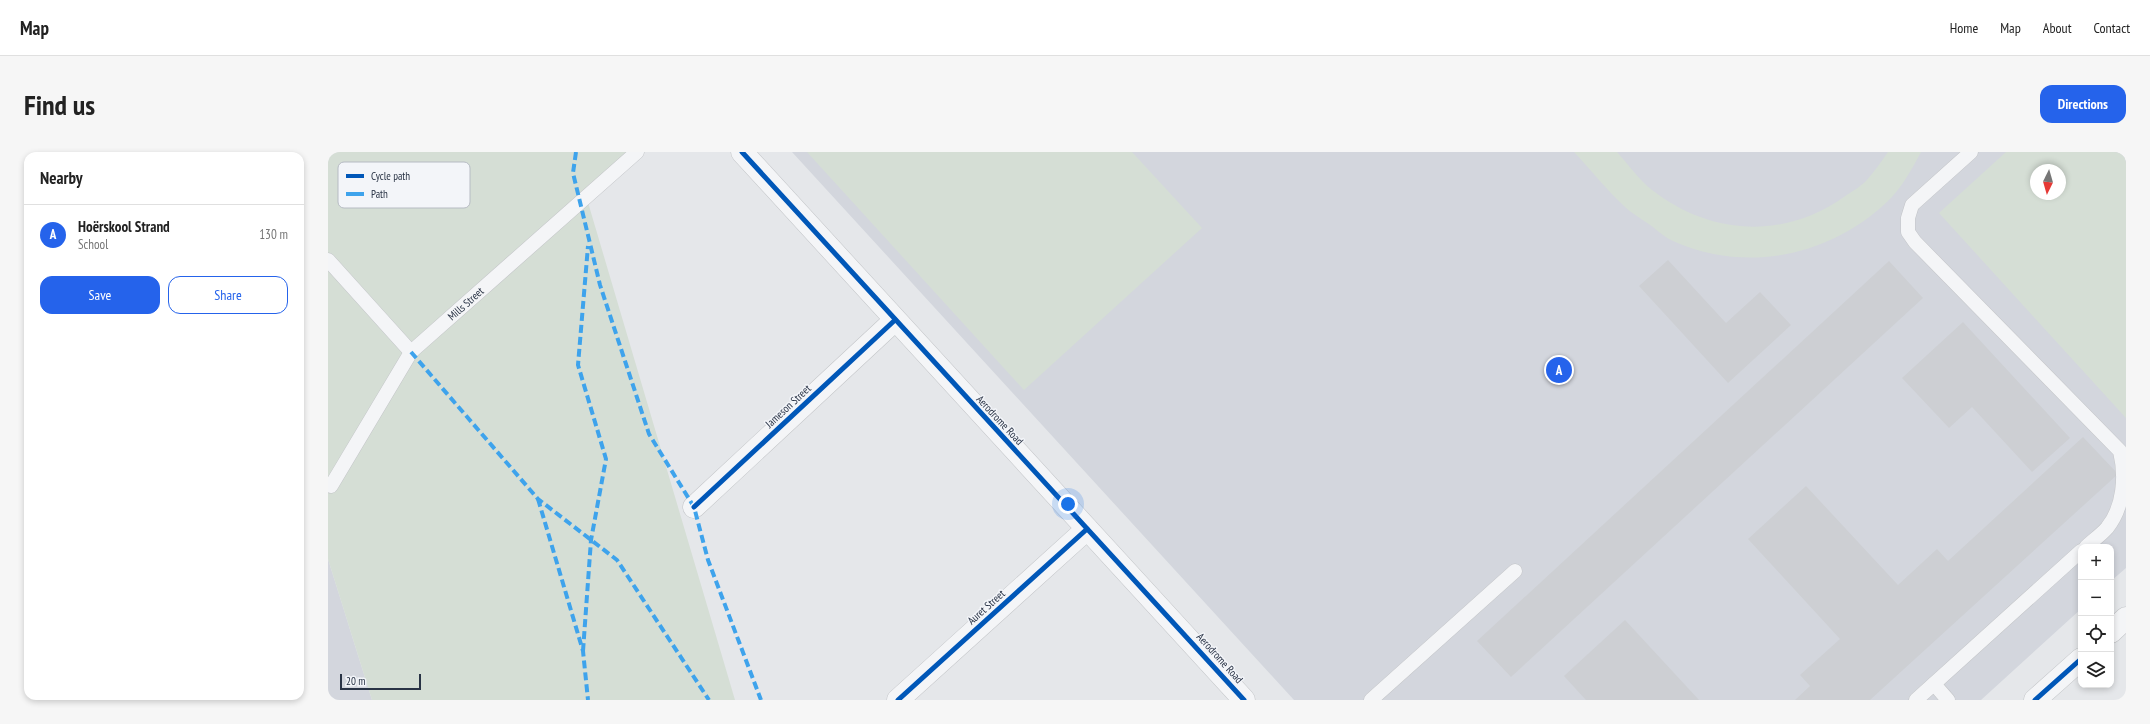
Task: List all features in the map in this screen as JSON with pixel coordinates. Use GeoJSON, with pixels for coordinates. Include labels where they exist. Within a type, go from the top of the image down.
{"type":"FeatureCollection","features":[{"type":"Feature","properties":{"kind":"street","name":"Aerodrome Road"},"geometry":{"type":"LineString","coordinates":[[742,152],[1244,700]]}},
{"type":"Feature","properties":{"kind":"street","name":"Jameson Street"},"geometry":{"type":"LineString","coordinates":[[694,507],[895,320]]}},
{"type":"Feature","properties":{"kind":"street","name":"Auret Street"},"geometry":{"type":"LineString","coordinates":[[898,700],[1087,529]]}},
{"type":"Feature","properties":{"kind":"street"},"geometry":{"type":"LineString","coordinates":[[2114,629],[2126,618]]}},
{"type":"Feature","properties":{"kind":"street"},"geometry":{"type":"LineString","coordinates":[[2035,700],[2078,662]]}},
{"type":"Feature","properties":{"kind":"lane","name":"Mills Street"},"geometry":{"type":"LineString","coordinates":[[331,486],[411,352],[637,152]]}},
{"type":"Feature","properties":{"kind":"lane"},"geometry":{"type":"LineString","coordinates":[[1971,152],[1912,205],[1908,218],[1908,232],[1915,242],[2120,451],[2124,465],[2124,484],[2118,509],[2106,528],[2089,544]]}},
{"type":"Feature","properties":{"kind":"lane"},"geometry":{"type":"LineString","coordinates":[[328,260],[411,352]]}},
{"type":"Feature","properties":{"kind":"lane"},"geometry":{"type":"LineString","coordinates":[[1916,700],[2078,554]]}},
{"type":"Feature","properties":{"kind":"lane"},"geometry":{"type":"LineString","coordinates":[[1372,700],[1515,571]]}},
{"type":"Feature","properties":{"kind":"lane"},"geometry":{"type":"LineString","coordinates":[[1934,684],[1948,700]]}},
{"type":"Feature","properties":{"kind":"shaded area"},"geometry":{"type":"Polygon","coordinates":[[[328,152],[639,152],[587,199],[735,700],[372,700],[328,559],[328,152]]]}},
{"type":"Feature","properties":{"kind":"shaded area"},"geometry":{"type":"Polygon","coordinates":[[[792,152],[2126,152],[2126,568],[2114,578],[2114,544],[2078,544],[2078,612],[1981,700],[1294,700],[792,152]]]}},
{"type":"Feature","properties":{"kind":"shaded area"},"geometry":{"type":"Polygon","coordinates":[[[807,152],[1132,152],[1202,228],[1024,390],[807,152]]]}},
{"type":"Feature","properties":{"kind":"shaded area"},"geometry":{"type":"Polygon","coordinates":[[[1574,152],[1617,152],[1638,177],[1652,190],[1674,205],[1698,216],[1722,223],[1747,226],[1772,226],[1796,220],[1821,211],[1844,197],[1866,181],[1888,152],[1921,152],[1902,185],[1887,202],[1864,221],[1840,236],[1813,247],[1786,254],[1758,257],[1729,256],[1701,251],[1673,241],[1624,206],[1574,152]]]}},
{"type":"Feature","properties":{"kind":"shaded area"},"geometry":{"type":"Polygon","coordinates":[[[2006,152],[2126,152],[2126,418],[1939,213],[2006,152]]]}},
{"type":"Feature","properties":{"kind":"shaded area"},"geometry":{"type":"Polygon","coordinates":[[[328,559],[372,700],[328,700],[328,559]]]}},
{"type":"Feature","properties":{"kind":"building"},"geometry":{"type":"Polygon","coordinates":[[[1668,260],[1726,323],[1760,292],[1791,325],[1728,383],[1639,286],[1668,260]]]}},
{"type":"Feature","properties":{"kind":"building"},"geometry":{"type":"Polygon","coordinates":[[[1889,261],[1923,298],[1511,677],[1477,641],[1889,261]]]}},
{"type":"Feature","properties":{"kind":"building"},"geometry":{"type":"Polygon","coordinates":[[[1963,322],[2070,438],[2032,472],[1972,407],[1949,428],[1902,378],[1963,322]]]}},
{"type":"Feature","properties":{"kind":"building"},"geometry":{"type":"Polygon","coordinates":[[[2083,437],[2118,474],[1870,700],[1795,700],[1810,686],[1800,675],[1840,639],[1748,539],[1806,486],[1898,585],[1937,549],[1948,561],[2083,437]]]}},
{"type":"Feature","properties":{"kind":"building"},"geometry":{"type":"Polygon","coordinates":[[[1625,620],[1699,700],[1586,700],[1564,676],[1625,620]]]}},
{"type":"Feature","properties":{"kind":"marked path"},"geometry":{"type":"LineString","coordinates":[[576,152],[573,173],[600,285],[649,434],[694,507],[708,560],[761,700]]}},
{"type":"Feature","properties":{"kind":"marked path"},"geometry":{"type":"LineString","coordinates":[[583,651],[591,540],[606,459],[578,365],[588,246]]}},
{"type":"Feature","properties":{"kind":"marked path"},"geometry":{"type":"LineString","coordinates":[[411,352],[538,499],[617,560],[709,700]]}},
{"type":"Feature","properties":{"kind":"marked path"},"geometry":{"type":"LineString","coordinates":[[538,499],[583,651],[588,700]]}},
{"type":"Feature","properties":{"kind":"cycle path"},"geometry":{"type":"LineString","coordinates":[[742,152],[1244,700]]}},
{"type":"Feature","properties":{"kind":"cycle path"},"geometry":{"type":"LineString","coordinates":[[694,507],[895,320]]}},
{"type":"Feature","properties":{"kind":"cycle path"},"geometry":{"type":"LineString","coordinates":[[898,700],[1087,529]]}},
{"type":"Feature","properties":{"kind":"cycle path"},"geometry":{"type":"LineString","coordinates":[[2035,700],[2078,662]]}},
{"type":"Feature","properties":{"kind":"place","name":"Hoërskool Strand"},"geometry":{"type":"Point","coordinates":[1559,370]}}]}
